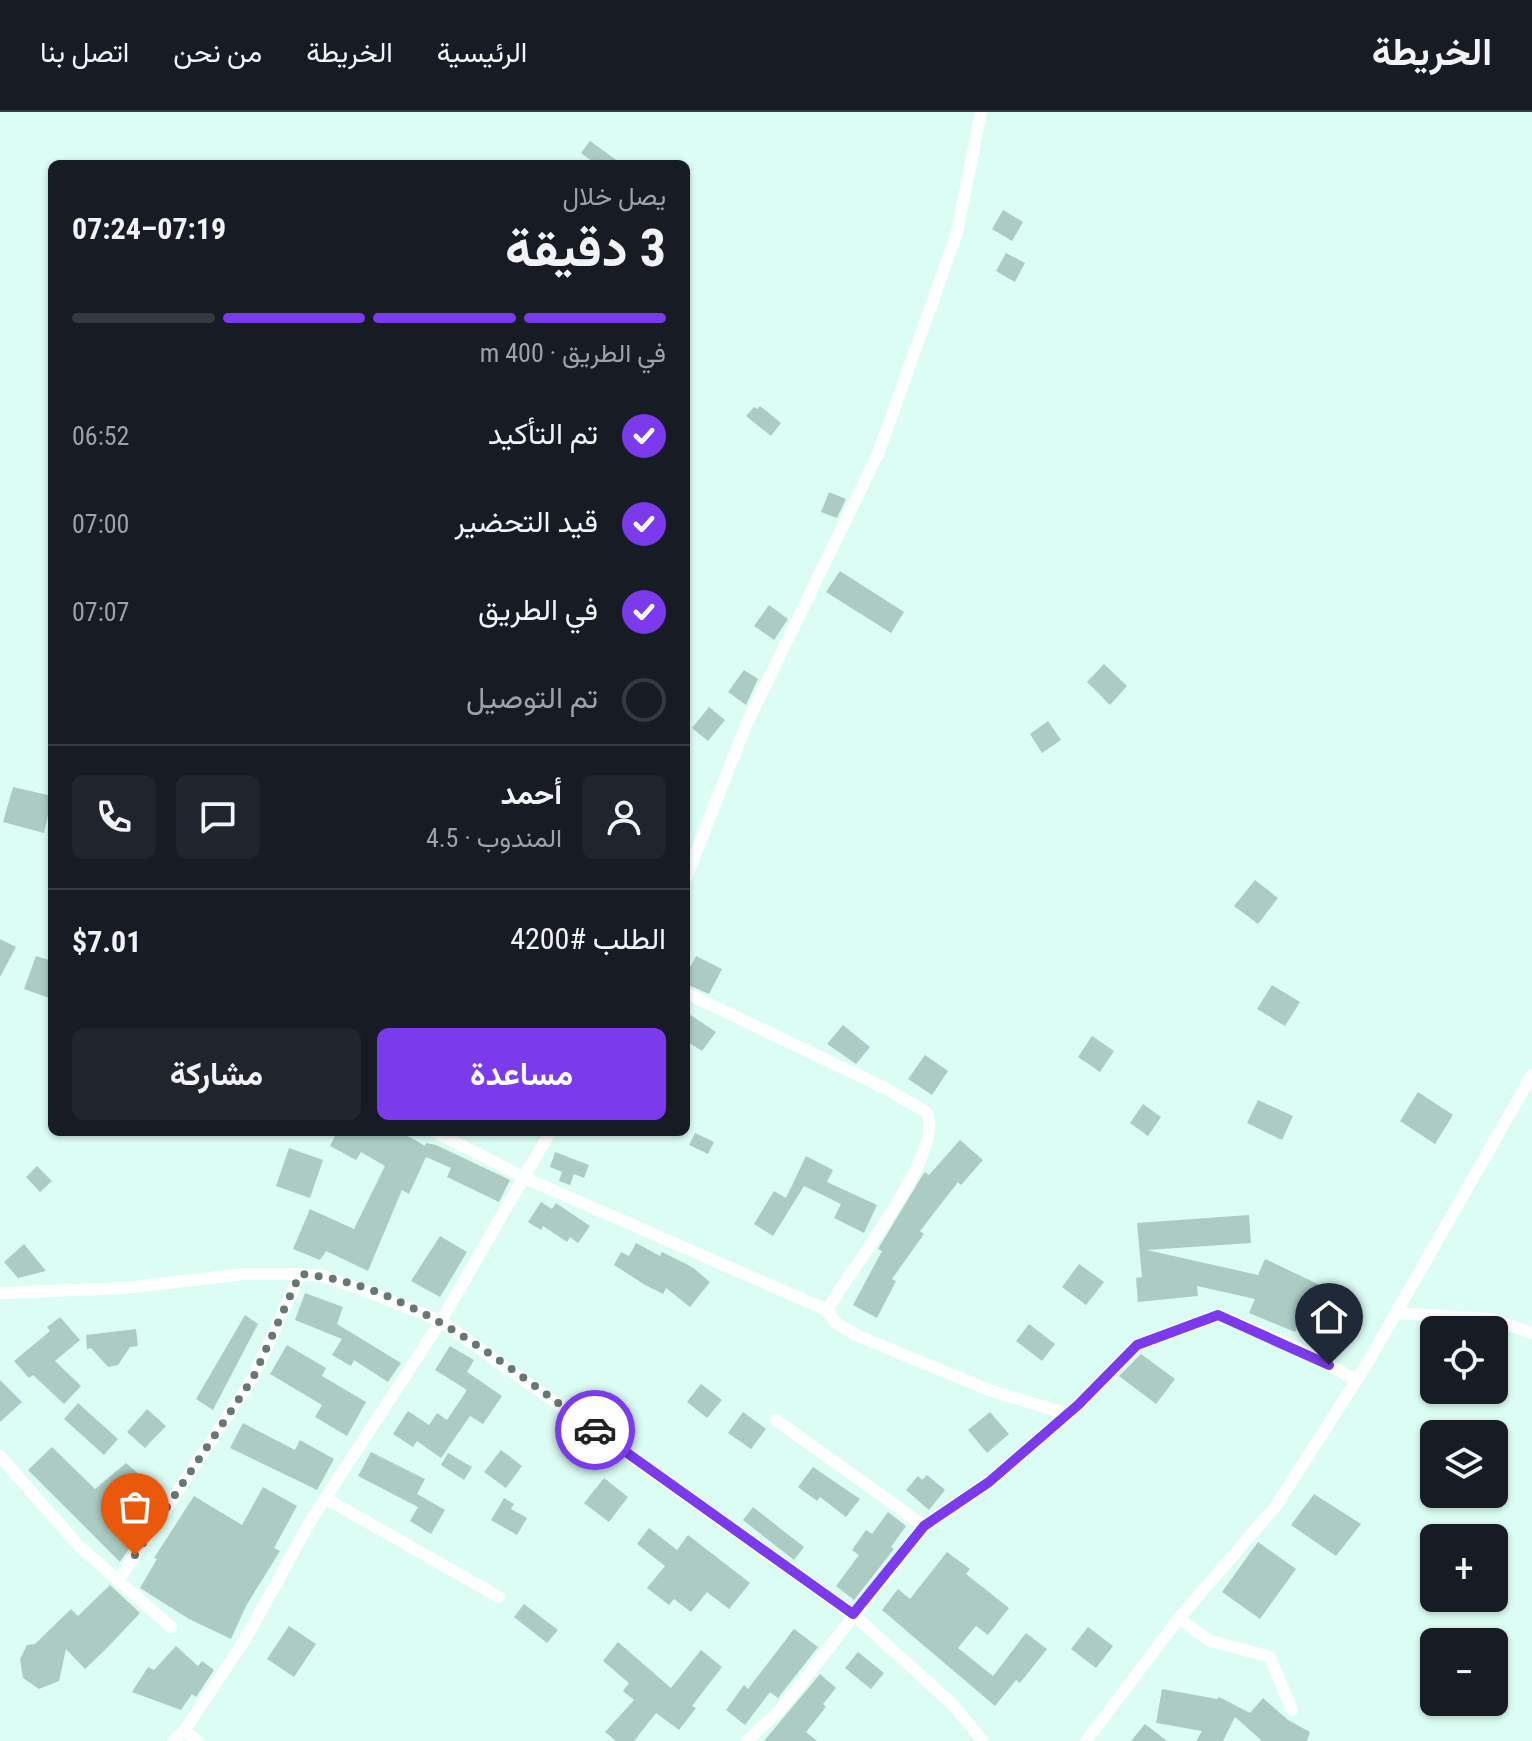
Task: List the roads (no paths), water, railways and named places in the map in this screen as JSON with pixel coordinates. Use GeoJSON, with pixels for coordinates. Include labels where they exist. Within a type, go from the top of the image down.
{"type":"FeatureCollection","features":[{"type":"Feature","properties":{"kind":"street"},"geometry":{"type":"LineString","coordinates":[[690,868],[746,725],[878,454],[957,233],[981,112]]}},
{"type":"Feature","properties":{"kind":"street"},"geometry":{"type":"LineString","coordinates":[[690,995],[883,1087],[926,1112],[931,1119],[931,1132],[917,1171],[827,1310]]}},
{"type":"Feature","properties":{"kind":"street"},"geometry":{"type":"LineString","coordinates":[[1086,1741],[1179,1618],[1276,1506],[1396,1313],[1532,1075]]}},
{"type":"Feature","properties":{"kind":"street"},"geometry":{"type":"LineString","coordinates":[[443,1136],[525,1178],[827,1310],[836,1323],[856,1335],[989,1390],[1067,1414]]}},
{"type":"Feature","properties":{"kind":"street"},"geometry":{"type":"LineString","coordinates":[[173,1741],[184,1731],[246,1638],[325,1498],[441,1321],[548,1136]]}},
{"type":"Feature","properties":{"kind":"street"},"geometry":{"type":"LineString","coordinates":[[0,1293],[125,1288],[243,1274],[300,1274],[334,1280],[441,1321],[853,1614],[953,1705],[983,1741]]}},
{"type":"Feature","properties":{"kind":"street"},"geometry":{"type":"LineString","coordinates":[[120,1578],[253,1378],[300,1274]]}},
{"type":"Feature","properties":{"kind":"street"},"geometry":{"type":"LineString","coordinates":[[1396,1313],[1492,1319],[1532,1333]]}},
{"type":"Feature","properties":{"kind":"street"},"geometry":{"type":"LineString","coordinates":[[747,1741],[781,1709],[924,1526],[989,1482],[1067,1414],[1137,1345],[1218,1315],[1303,1351],[1355,1379]]}},
{"type":"Feature","properties":{"kind":"street"},"geometry":{"type":"LineString","coordinates":[[776,1420],[924,1526]]}},
{"type":"Feature","properties":{"kind":"street"},"geometry":{"type":"LineString","coordinates":[[0,1456],[78,1545],[120,1578],[171,1627]]}},
{"type":"Feature","properties":{"kind":"street"},"geometry":{"type":"LineString","coordinates":[[325,1498],[499,1597]]}},
{"type":"Feature","properties":{"kind":"street"},"geometry":{"type":"LineString","coordinates":[[1179,1618],[1208,1640],[1270,1657],[1292,1710]]}},
{"type":"Feature","properties":{"kind":"street"},"geometry":{"type":"LineString","coordinates":[[184,1731],[198,1741]]}}]}
